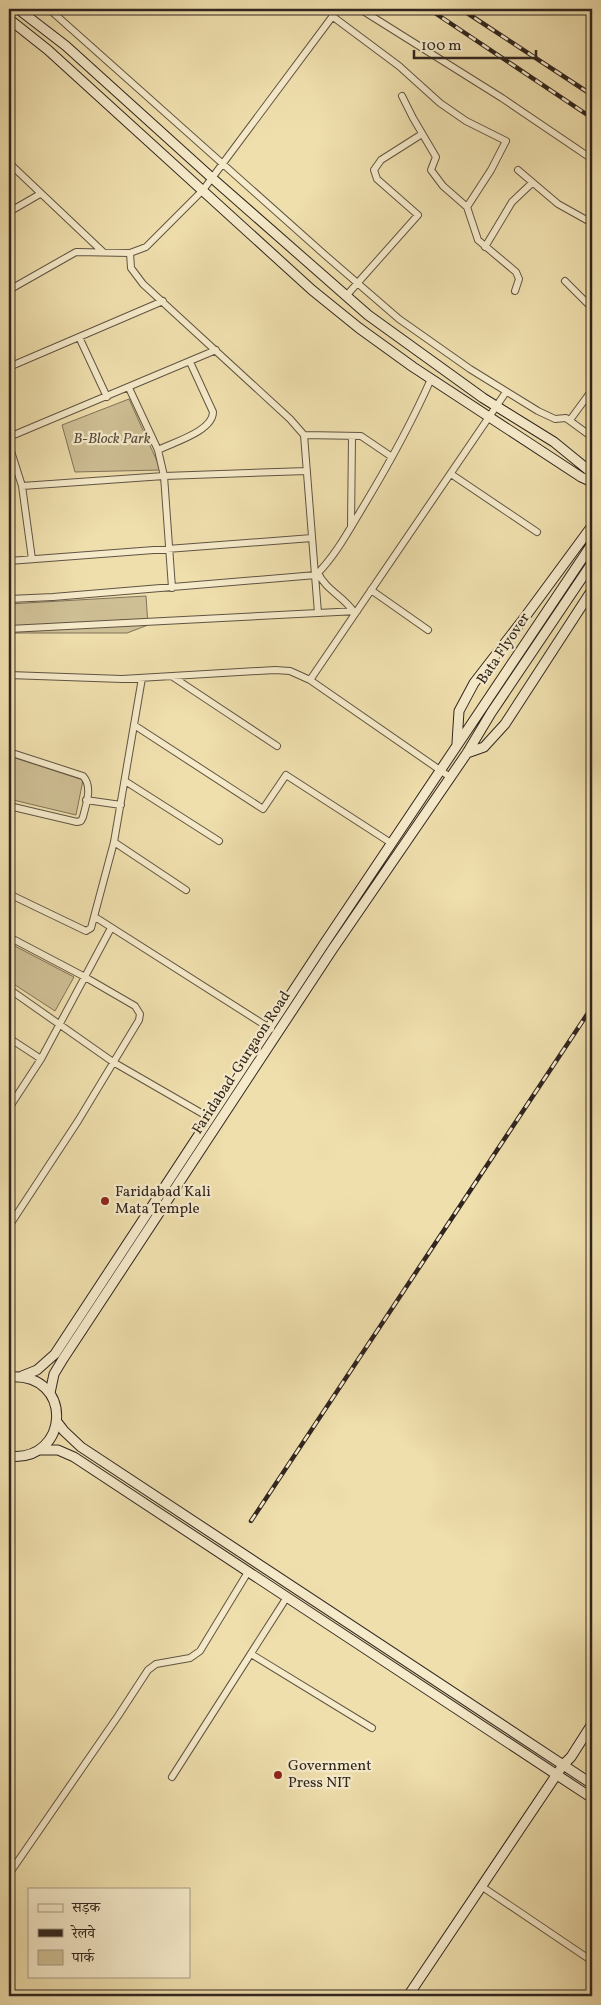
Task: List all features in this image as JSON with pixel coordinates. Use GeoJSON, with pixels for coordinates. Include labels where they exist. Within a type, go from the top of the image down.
{"type":"FeatureCollection","features":[{"type":"Feature","properties":{"kind":"street"},"geometry":{"type":"LineString","coordinates":[[18,9],[66,46],[212,178],[346,296],[395,336],[496,406],[554,442],[592,473]]}},
{"type":"Feature","properties":{"kind":"street"},"geometry":{"type":"LineString","coordinates":[[49,9],[399,319],[506,392],[555,419],[566,418],[570,420],[592,437]]}},
{"type":"Feature","properties":{"kind":"street"},"geometry":{"type":"LineString","coordinates":[[9,290],[68,255],[85,251],[130,253],[146,247],[203,190],[338,9]]}},
{"type":"Feature","properties":{"kind":"street"},"geometry":{"type":"LineString","coordinates":[[360,9],[502,98],[592,159]]}},
{"type":"Feature","properties":{"kind":"street"},"geometry":{"type":"LineString","coordinates":[[332,16],[399,66],[440,103],[466,120],[506,141],[491,170],[467,207]]}},
{"type":"Feature","properties":{"kind":"street"},"geometry":{"type":"LineString","coordinates":[[9,19],[55,56],[312,290],[359,328],[431,379],[581,477],[592,482]]}},
{"type":"Feature","properties":{"kind":"street"},"geometry":{"type":"LineString","coordinates":[[402,96],[436,157],[431,170],[443,186],[467,207],[478,240],[512,266],[518,278],[515,291]]}},
{"type":"Feature","properties":{"kind":"street"},"geometry":{"type":"LineString","coordinates":[[346,296],[418,215],[377,179],[374,173],[375,166],[422,134]]}},
{"type":"Feature","properties":{"kind":"street"},"geometry":{"type":"LineString","coordinates":[[9,164],[103,252]]}},
{"type":"Feature","properties":{"kind":"street"},"geometry":{"type":"LineString","coordinates":[[518,170],[558,204],[592,223]]}},
{"type":"Feature","properties":{"kind":"street"},"geometry":{"type":"LineString","coordinates":[[485,247],[512,202],[532,183]]}},
{"type":"Feature","properties":{"kind":"street"},"geometry":{"type":"LineString","coordinates":[[9,212],[40,194]]}},
{"type":"Feature","properties":{"kind":"street"},"geometry":{"type":"LineString","coordinates":[[130,253],[131,268],[134,274],[290,419],[304,435],[312,538],[317,574],[318,613]]}},
{"type":"Feature","properties":{"kind":"street"},"geometry":{"type":"LineString","coordinates":[[565,281],[592,308]]}},
{"type":"Feature","properties":{"kind":"street"},"geometry":{"type":"LineString","coordinates":[[9,367],[164,301]]}},
{"type":"Feature","properties":{"kind":"street"},"geometry":{"type":"LineString","coordinates":[[79,337],[107,397]]}},
{"type":"Feature","properties":{"kind":"street"},"geometry":{"type":"LineString","coordinates":[[9,437],[216,350]]}},
{"type":"Feature","properties":{"kind":"street"},"geometry":{"type":"LineString","coordinates":[[158,450],[201,430],[213,418],[213,412],[190,362]]}},
{"type":"Feature","properties":{"kind":"street"},"geometry":{"type":"LineString","coordinates":[[9,599],[172,588],[317,574],[329,561],[351,530],[414,418],[431,379]]}},
{"type":"Feature","properties":{"kind":"street"},"geometry":{"type":"LineString","coordinates":[[128,388],[158,450],[164,476],[172,588]]}},
{"type":"Feature","properties":{"kind":"street"},"geometry":{"type":"LineString","coordinates":[[570,420],[592,390]]}},
{"type":"Feature","properties":{"kind":"street"},"geometry":{"type":"LineString","coordinates":[[310,680],[506,392]]}},
{"type":"Feature","properties":{"kind":"street"},"geometry":{"type":"LineString","coordinates":[[304,435],[361,436],[392,457]]}},
{"type":"Feature","properties":{"kind":"street"},"geometry":{"type":"LineString","coordinates":[[351,530],[352,436]]}},
{"type":"Feature","properties":{"kind":"street"},"geometry":{"type":"LineString","coordinates":[[9,445],[22,486],[32,559]]}},
{"type":"Feature","properties":{"kind":"street"},"geometry":{"type":"LineString","coordinates":[[9,473],[17,470]]}},
{"type":"Feature","properties":{"kind":"street"},"geometry":{"type":"LineString","coordinates":[[22,486],[164,476],[307,471]]}},
{"type":"Feature","properties":{"kind":"street"},"geometry":{"type":"LineString","coordinates":[[451,474],[537,532]]}},
{"type":"Feature","properties":{"kind":"street"},"geometry":{"type":"LineString","coordinates":[[456,746],[459,711],[474,684],[526,618],[592,526]]}},
{"type":"Feature","properties":{"kind":"street"},"geometry":{"type":"LineString","coordinates":[[9,561],[312,538]]}},
{"type":"Feature","properties":{"kind":"street","name":"Bata Flyover"},"geometry":{"type":"LineString","coordinates":[[440,770],[592,544]]}},
{"type":"Feature","properties":{"kind":"street","name":"Bata Flyover"},"geometry":{"type":"LineString","coordinates":[[467,753],[592,563]]}},
{"type":"Feature","properties":{"kind":"street"},"geometry":{"type":"LineString","coordinates":[[317,574],[325,585],[348,603],[355,612]]}},
{"type":"Feature","properties":{"kind":"street"},"geometry":{"type":"LineString","coordinates":[[371,590],[428,630]]}},
{"type":"Feature","properties":{"kind":"street"},"geometry":{"type":"LineString","coordinates":[[467,753],[484,747],[505,724],[592,590]]}},
{"type":"Feature","properties":{"kind":"street"},"geometry":{"type":"LineString","coordinates":[[9,629],[355,612]]}},
{"type":"Feature","properties":{"kind":"street"},"geometry":{"type":"LineString","coordinates":[[9,675],[122,679],[275,670],[290,671],[310,680],[450,777]]}},
{"type":"Feature","properties":{"kind":"street"},"geometry":{"type":"LineString","coordinates":[[173,677],[278,746]]}},
{"type":"Feature","properties":{"kind":"street"},"geometry":{"type":"LineString","coordinates":[[9,894],[86,931],[91,928],[114,842],[142,678]]}},
{"type":"Feature","properties":{"kind":"street"},"geometry":{"type":"LineString","coordinates":[[134,725],[263,809],[286,775],[391,843]]}},
{"type":"Feature","properties":{"kind":"street"},"geometry":{"type":"LineString","coordinates":[[9,752],[84,776],[88,783],[83,817],[77,822],[9,806]]}},
{"type":"Feature","properties":{"kind":"street","name":"Faridabad-Gurgaon Road"},"geometry":{"type":"LineString","coordinates":[[50,1393],[54,1374],[63,1359],[332,950],[467,753]]}},
{"type":"Feature","properties":{"kind":"street","name":"Faridabad-Gurgaon Road"},"geometry":{"type":"LineString","coordinates":[[22,1376],[37,1370],[55,1354],[440,770]]}},
{"type":"Feature","properties":{"kind":"street"},"geometry":{"type":"LineString","coordinates":[[125,781],[219,840]]}},
{"type":"Feature","properties":{"kind":"street"},"geometry":{"type":"LineString","coordinates":[[86,800],[121,804]]}},
{"type":"Feature","properties":{"kind":"street"},"geometry":{"type":"LineString","coordinates":[[114,842],[186,890]]}},
{"type":"Feature","properties":{"kind":"street"},"geometry":{"type":"LineString","coordinates":[[95,917],[278,1033]]}},
{"type":"Feature","properties":{"kind":"street"},"geometry":{"type":"LineString","coordinates":[[9,1108],[41,1059],[111,928]]}},
{"type":"Feature","properties":{"kind":"street"},"geometry":{"type":"LineString","coordinates":[[9,937],[135,1006],[140,1014],[139,1020],[78,1120],[9,1226]]}},
{"type":"Feature","properties":{"kind":"street"},"geometry":{"type":"LineString","coordinates":[[9,989],[113,1062],[210,1118]]}},
{"type":"Feature","properties":{"kind":"street"},"geometry":{"type":"LineString","coordinates":[[9,1038],[41,1059]]}},
{"type":"Feature","properties":{"kind":"street"},"geometry":{"type":"LineString","coordinates":[[9,1377],[22,1376],[38,1381],[50,1393],[56,1406],[57,1422],[52,1437],[40,1450],[27,1456],[9,1457]]}},
{"type":"Feature","properties":{"kind":"street"},"geometry":{"type":"LineString","coordinates":[[57,1422],[81,1447],[592,1784]]}},
{"type":"Feature","properties":{"kind":"street"},"geometry":{"type":"LineString","coordinates":[[40,1450],[58,1450],[74,1457],[592,1798]]}},
{"type":"Feature","properties":{"kind":"street"},"geometry":{"type":"LineString","coordinates":[[9,1874],[148,1670],[156,1664],[190,1658],[200,1651],[248,1572]]}},
{"type":"Feature","properties":{"kind":"street"},"geometry":{"type":"LineString","coordinates":[[172,1778],[287,1597]]}},
{"type":"Feature","properties":{"kind":"street"},"geometry":{"type":"LineString","coordinates":[[251,1654],[372,1728]]}},
{"type":"Feature","properties":{"kind":"street"},"geometry":{"type":"LineString","coordinates":[[408,1996],[592,1724]]}},
{"type":"Feature","properties":{"kind":"street"},"geometry":{"type":"LineString","coordinates":[[481,1886],[592,1961]]}},
{"type":"Feature","properties":{"kind":"green space","name":"B-Block Park"},"geometry":{"type":"Polygon","coordinates":[[[129,399],[161,470],[75,472],[62,425],[129,399]]]}},
{"type":"Feature","properties":{"kind":"green space"},"geometry":{"type":"Polygon","coordinates":[[[146,596],[148,625],[127,633],[9,633],[9,604],[146,596]]]}},
{"type":"Feature","properties":{"kind":"green space"},"geometry":{"type":"Polygon","coordinates":[[[9,756],[83,780],[76,815],[9,799],[9,756]]]}},
{"type":"Feature","properties":{"kind":"green space"},"geometry":{"type":"Polygon","coordinates":[[[9,943],[74,977],[55,1011],[9,981],[9,943]]]}},
{"type":"Feature","properties":{"kind":"railway"},"geometry":{"type":"LineString","coordinates":[[429,9],[592,118]]}},
{"type":"Feature","properties":{"kind":"railway"},"geometry":{"type":"LineString","coordinates":[[461,9],[592,95]]}},
{"type":"Feature","properties":{"kind":"railway"},"geometry":{"type":"LineString","coordinates":[[251,1521],[592,1007]]}},
{"type":"Feature","properties":{"kind":"place","name":"Faridabad Kali Mata Temple"},"geometry":{"type":"Point","coordinates":[105,1201]}},
{"type":"Feature","properties":{"kind":"place","name":"Government Press NIT"},"geometry":{"type":"Point","coordinates":[278,1775]}}]}
